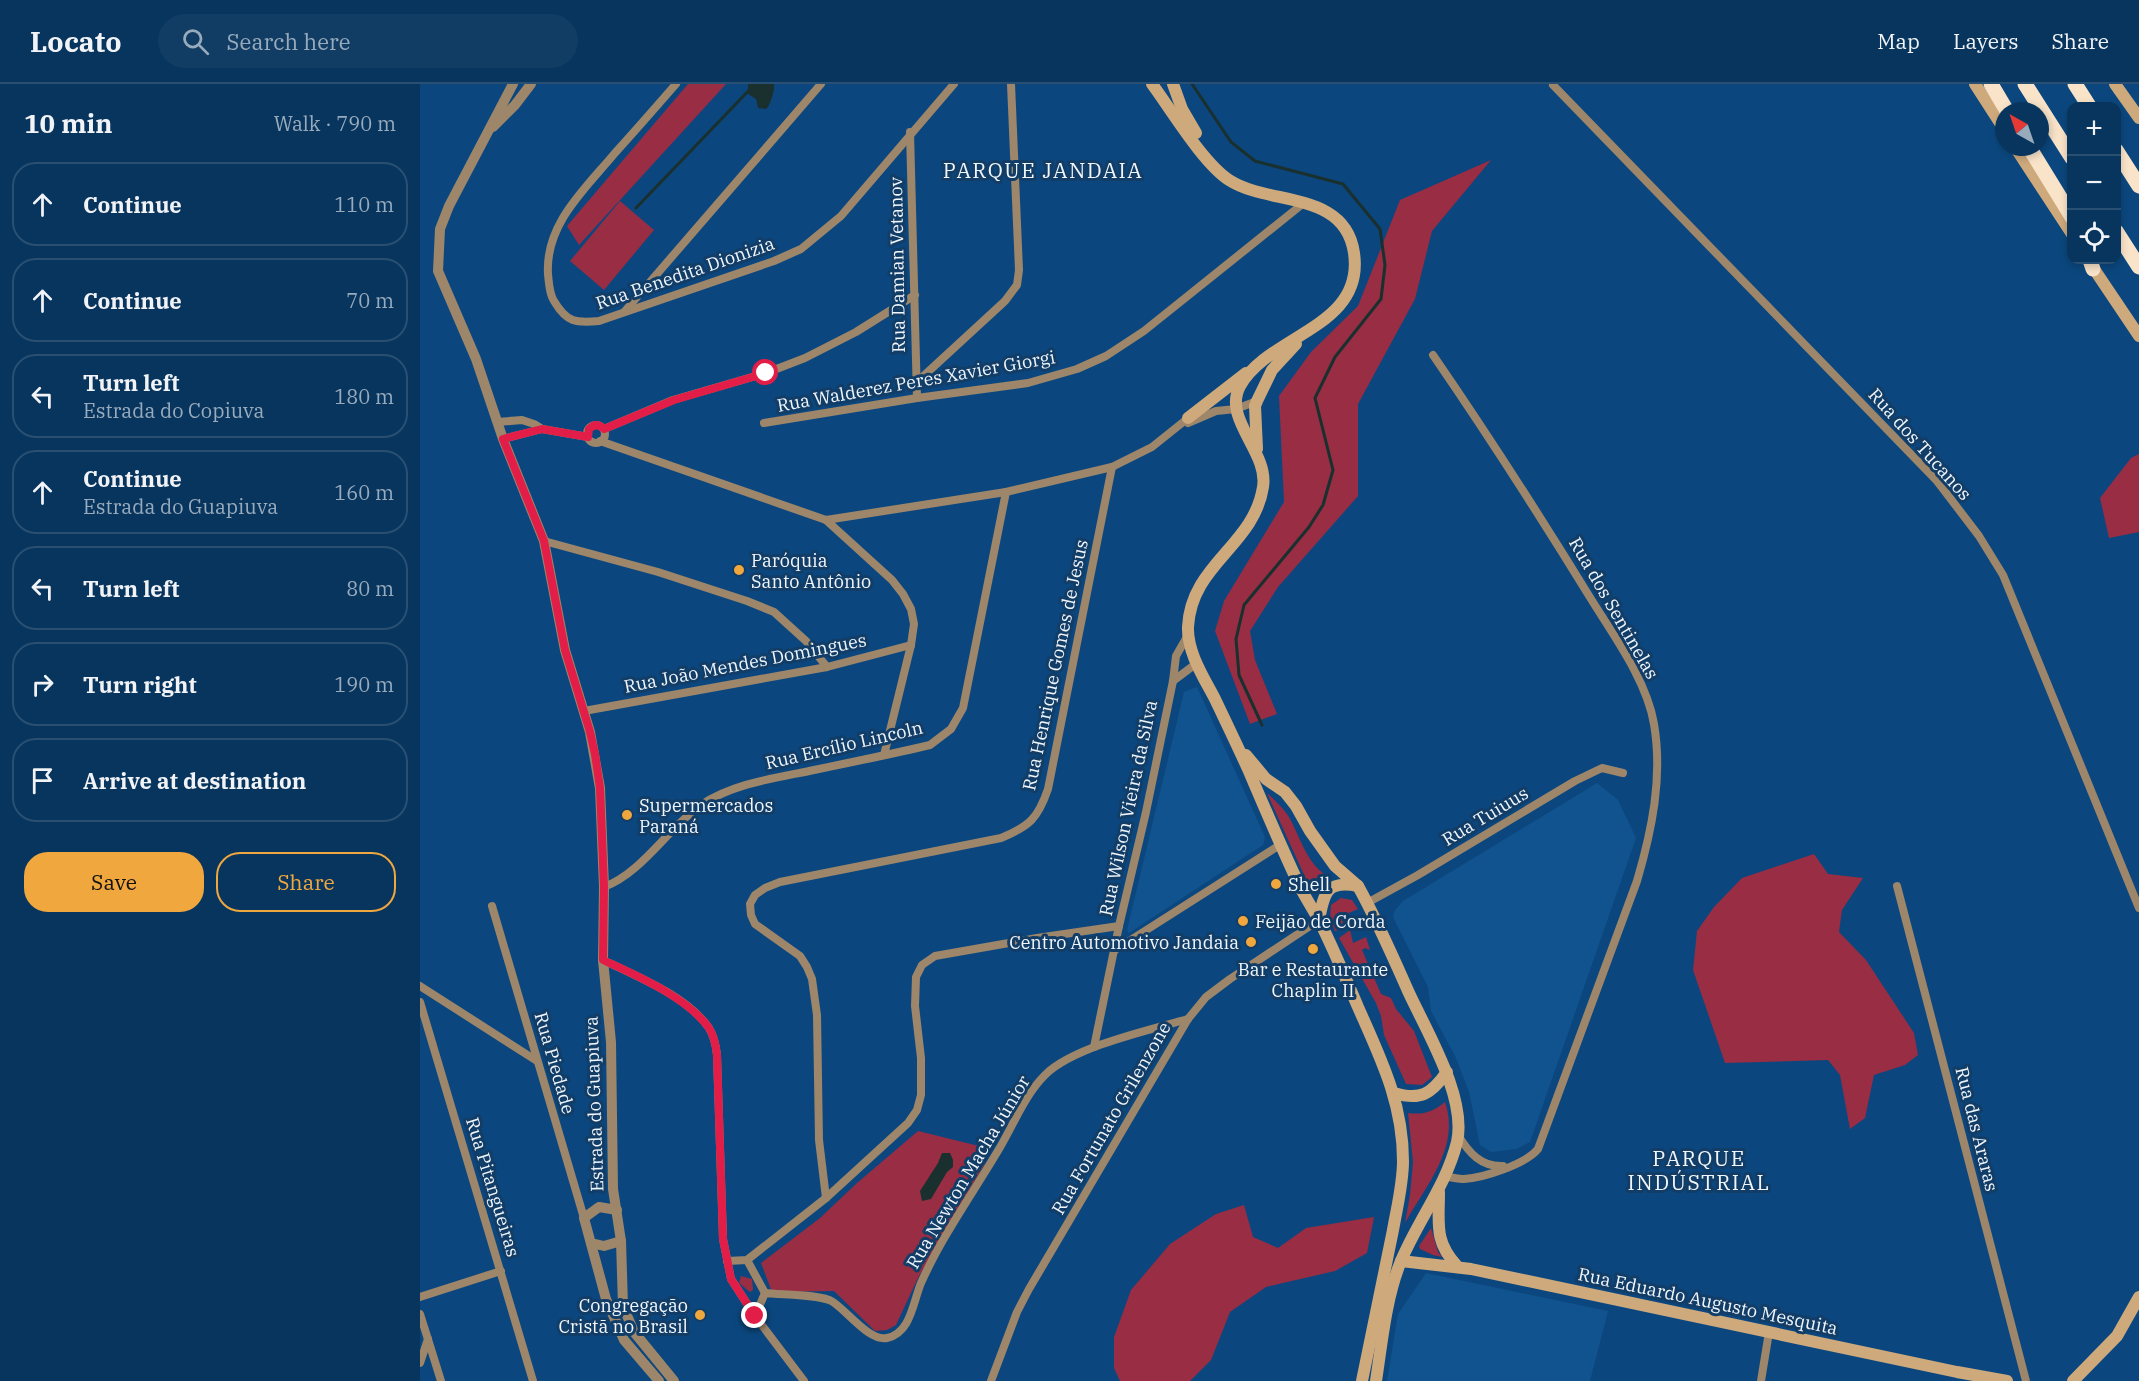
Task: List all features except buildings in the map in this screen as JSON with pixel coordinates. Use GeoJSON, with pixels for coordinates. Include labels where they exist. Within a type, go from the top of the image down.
{"type":"FeatureCollection","features":[{"type":"Feature","properties":{"kind":"highway"},"geometry":{"type":"LineString","coordinates":[[1991,84],[2002,102]]}},
{"type":"Feature","properties":{"kind":"highway"},"geometry":{"type":"LineString","coordinates":[[2025,84],[2071,156]]}},
{"type":"Feature","properties":{"kind":"highway"},"geometry":{"type":"LineString","coordinates":[[2075,84],[2086,102]]}},
{"type":"Feature","properties":{"kind":"highway"},"geometry":{"type":"LineString","coordinates":[[2034,156],[2067,210]]}},
{"type":"Feature","properties":{"kind":"highway"},"geometry":{"type":"LineString","coordinates":[[2120,156],[2139,186]]}},
{"type":"Feature","properties":{"kind":"highway"},"geometry":{"type":"LineString","coordinates":[[2121,239],[2139,267]]}},
{"type":"Feature","properties":{"kind":"main road"},"geometry":{"type":"LineString","coordinates":[[1152,84],[1216,169],[1232,182],[1305,202],[1328,212],[1339,221],[1350,238],[1354,252],[1355,274],[1351,290],[1339,306],[1306,332],[1223,389],[1188,418]]}},
{"type":"Feature","properties":{"kind":"main road"},"geometry":{"type":"LineString","coordinates":[[1173,84],[1182,109],[1216,169]]}},
{"type":"Feature","properties":{"kind":"main road"},"geometry":{"type":"LineString","coordinates":[[1975,84],[1995,115]]}},
{"type":"Feature","properties":{"kind":"main road"},"geometry":{"type":"LineString","coordinates":[[2115,84],[2139,118]]}},
{"type":"Feature","properties":{"kind":"main road"},"geometry":{"type":"LineString","coordinates":[[2021,156],[2067,226]]}},
{"type":"Feature","properties":{"kind":"main road"},"geometry":{"type":"LineString","coordinates":[[2091,264],[2139,336]]}},
{"type":"Feature","properties":{"kind":"main road"},"geometry":{"type":"LineString","coordinates":[[1257,453],[1255,406],[1263,385],[1272,370],[1306,332]]}},
{"type":"Feature","properties":{"kind":"main road"},"geometry":{"type":"LineString","coordinates":[[1252,369],[1238,389],[1236,409],[1257,453],[1263,473],[1263,487],[1258,506],[1248,525],[1236,543],[1210,569],[1198,589],[1189,612],[1188,635],[1197,663],[1238,745],[1280,845],[1319,920],[1389,1076],[1394,1093],[1402,1135],[1402,1178],[1362,1381]]}},
{"type":"Feature","properties":{"kind":"main road"},"geometry":{"type":"LineString","coordinates":[[1238,745],[1266,779],[1285,792],[1335,866],[1358,886],[1447,1072],[1456,1107],[1459,1122],[1458,1135],[1445,1177],[1401,1261],[1388,1306],[1376,1381]]}},
{"type":"Feature","properties":{"kind":"main road"},"geometry":{"type":"LineString","coordinates":[[1319,920],[1323,897],[1331,887],[1344,883],[1358,886]]}},
{"type":"Feature","properties":{"kind":"main road"},"geometry":{"type":"LineString","coordinates":[[1394,1093],[1408,1097],[1424,1095],[1436,1088],[1447,1072]]}},
{"type":"Feature","properties":{"kind":"main road"},"geometry":{"type":"LineString","coordinates":[[1439,1190],[1439,1239],[1445,1254],[1457,1266]]}},
{"type":"Feature","properties":{"kind":"main road","name":"Rua Eduardo Augusto Mesquita"},"geometry":{"type":"LineString","coordinates":[[1401,1261],[1457,1266],[1768,1332],[1957,1377],[2007,1381]]}},
{"type":"Feature","properties":{"kind":"main road"},"geometry":{"type":"LineString","coordinates":[[2073,1381],[2116,1336],[2139,1296]]}},
{"type":"Feature","properties":{"kind":"street","name":"Estrada do Guapiuva"},"geometry":{"type":"LineString","coordinates":[[513,84],[484,135],[449,206],[440,229],[438,271],[476,359],[503,439],[544,541],[565,650],[595,754],[600,788],[604,887],[603,960],[611,1042],[613,1189],[621,1241],[623,1306],[634,1332],[670,1380]]}},
{"type":"Feature","properties":{"kind":"street"},"geometry":{"type":"LineString","coordinates":[[484,135],[515,105],[531,84]]}},
{"type":"Feature","properties":{"kind":"street","name":"Rua Benedita Dionizia"},"geometry":{"type":"LineString","coordinates":[[676,84],[576,199],[556,230],[547,257],[550,295],[571,321],[579,323],[599,321],[774,261],[801,249],[841,216],[910,132],[954,84]]}},
{"type":"Feature","properties":{"kind":"street"},"geometry":{"type":"LineString","coordinates":[[625,311],[820,84]]}},
{"type":"Feature","properties":{"kind":"street"},"geometry":{"type":"LineString","coordinates":[[917,382],[1005,301],[1017,285],[1019,270],[1011,84]]}},
{"type":"Feature","properties":{"kind":"street","name":"Rua dos Tucanos"},"geometry":{"type":"LineString","coordinates":[[1553,84],[1937,481],[1978,536],[2003,575],[2139,908]]}},
{"type":"Feature","properties":{"kind":"street","name":"Rua Damian Vetanov"},"geometry":{"type":"LineString","coordinates":[[910,132],[917,398]]}},
{"type":"Feature","properties":{"kind":"street","name":"Rua Walderez Peres Xavier Giorgi"},"geometry":{"type":"LineString","coordinates":[[764,423],[1028,382],[1077,369],[1106,356],[1144,331],[1305,202]]}},
{"type":"Feature","properties":{"kind":"street"},"geometry":{"type":"LineString","coordinates":[[588,437],[591,427],[596,425],[604,429],[674,400],[766,373],[805,358],[856,333],[915,295]]}},
{"type":"Feature","properties":{"kind":"street","name":"Rua dos Sentinelas"},"geometry":{"type":"LineString","coordinates":[[1433,355],[1543,521],[1623,651],[1647,700],[1654,723],[1657,781],[1654,815],[1637,880],[1541,1142],[1533,1155],[1505,1169],[1464,1179],[1445,1177]]}},
{"type":"Feature","properties":{"kind":"street"},"geometry":{"type":"LineString","coordinates":[[826,520],[1006,492],[1112,467],[1152,447],[1188,418],[1238,389]]}},
{"type":"Feature","properties":{"kind":"street"},"geometry":{"type":"LineString","coordinates":[[1174,429],[1216,411],[1236,409],[1257,401]]}},
{"type":"Feature","properties":{"kind":"street"},"geometry":{"type":"LineString","coordinates":[[497,422],[522,420],[542,429],[588,437],[592,441],[600,441],[826,520],[892,580],[911,609],[914,624],[911,645],[884,755]]}},
{"type":"Feature","properties":{"kind":"street"},"geometry":{"type":"LineString","coordinates":[[503,439],[542,429]]}},
{"type":"Feature","properties":{"kind":"street"},"geometry":{"type":"LineString","coordinates":[[600,441],[604,437],[604,429]]}},
{"type":"Feature","properties":{"kind":"street","name":"Rua Henrique Gomes de Jesus"},"geometry":{"type":"LineString","coordinates":[[826,1198],[819,1140],[819,1045],[812,979],[800,956],[755,924],[750,904],[755,895],[780,882],[1001,838],[1029,824],[1038,813],[1048,789],[1112,467]]}},
{"type":"Feature","properties":{"kind":"street","name":"Rua Ercílio Lincoln"},"geometry":{"type":"LineString","coordinates":[[604,887],[631,871],[668,834],[701,806],[720,795],[758,781],[930,745],[951,729],[963,708],[1006,492]]}},
{"type":"Feature","properties":{"kind":"street"},"geometry":{"type":"LineString","coordinates":[[544,541],[658,572],[739,598],[774,612],[806,641],[827,667]]}},
{"type":"Feature","properties":{"kind":"street","name":"Rua Wilson Vieira da Silva"},"geometry":{"type":"LineString","coordinates":[[1094,1047],[1119,926],[1140,840],[1173,681],[1176,656],[1188,635]]}},
{"type":"Feature","properties":{"kind":"street","name":"Rua João Mendes Domingues"},"geometry":{"type":"LineString","coordinates":[[584,711],[827,667],[911,645]]}},
{"type":"Feature","properties":{"kind":"street","name":"Rua Wilson Vieira da Silva"},"geometry":{"type":"LineString","coordinates":[[1173,681],[1197,663]]}},
{"type":"Feature","properties":{"kind":"street","name":"Rua Tuiuus"},"geometry":{"type":"LineString","coordinates":[[1367,903],[1575,781],[1602,768],[1623,773]]}},
{"type":"Feature","properties":{"kind":"street"},"geometry":{"type":"LineString","coordinates":[[1115,950],[1280,845]]}},
{"type":"Feature","properties":{"kind":"street","name":"Rua das Araras"},"geometry":{"type":"LineString","coordinates":[[1898,886],[2026,1381]]}},
{"type":"Feature","properties":{"kind":"street","name":"Rua Piedade"},"geometry":{"type":"LineString","coordinates":[[492,906],[606,1299],[624,1340],[659,1381]]}},
{"type":"Feature","properties":{"kind":"street","name":"Rua Fortunato Grilenzone"},"geometry":{"type":"LineString","coordinates":[[991,1381],[1017,1312],[1029,1289],[1188,1019],[1206,997],[1319,920]]}},
{"type":"Feature","properties":{"kind":"street"},"geometry":{"type":"LineString","coordinates":[[727,1261],[747,1260],[826,1198],[891,1140],[917,1110],[921,1095],[921,1058],[915,990],[916,977],[922,965],[935,956],[1119,926]]}},
{"type":"Feature","properties":{"kind":"street"},"geometry":{"type":"LineString","coordinates":[[603,960],[637,975],[681,1002],[700,1017],[710,1030],[717,1055],[723,1239],[731,1279],[755,1316],[804,1381]]}},
{"type":"Feature","properties":{"kind":"street"},"geometry":{"type":"LineString","coordinates":[[420,986],[537,1061]]}},
{"type":"Feature","properties":{"kind":"street","name":"Rua Pitangueiras"},"geometry":{"type":"LineString","coordinates":[[420,1002],[533,1381]]}},
{"type":"Feature","properties":{"kind":"street","name":"Rua Newton Macha Júnior"},"geometry":{"type":"LineString","coordinates":[[765,1293],[830,1300],[846,1311],[871,1335],[880,1340],[891,1338],[907,1324],[929,1267],[1033,1090],[1046,1074],[1094,1047],[1188,1019]]}},
{"type":"Feature","properties":{"kind":"street"},"geometry":{"type":"LineString","coordinates":[[1458,1135],[1468,1150],[1486,1165],[1513,1165]]}},
{"type":"Feature","properties":{"kind":"street"},"geometry":{"type":"LineString","coordinates":[[599,1207],[613,1189]]}},
{"type":"Feature","properties":{"kind":"street","name":"Estrada do Guapiuva"},"geometry":{"type":"LineString","coordinates":[[584,1218],[599,1207],[617,1210]]}},
{"type":"Feature","properties":{"kind":"street"},"geometry":{"type":"LineString","coordinates":[[591,1244],[604,1246],[621,1241]]}},
{"type":"Feature","properties":{"kind":"street"},"geometry":{"type":"LineString","coordinates":[[747,1260],[765,1293],[755,1316]]}},
{"type":"Feature","properties":{"kind":"street"},"geometry":{"type":"LineString","coordinates":[[420,1297],[501,1271]]}},
{"type":"Feature","properties":{"kind":"street"},"geometry":{"type":"LineString","coordinates":[[420,1314],[441,1381]]}},
{"type":"Feature","properties":{"kind":"street"},"geometry":{"type":"LineString","coordinates":[[1761,1381],[1768,1332]]}},
{"type":"Feature","properties":{"kind":"street"},"geometry":{"type":"LineString","coordinates":[[420,1363],[428,1338]]}},
{"type":"Feature","properties":{"kind":"shaded area"},"geometry":{"type":"Polygon","coordinates":[[[688,84],[726,84],[579,245],[567,226],[688,84]]]}},
{"type":"Feature","properties":{"kind":"shaded area"},"geometry":{"type":"Polygon","coordinates":[[[748,84],[774,84],[766,109],[758,108],[756,99],[748,94],[748,84]]]}},
{"type":"Feature","properties":{"kind":"shaded area"},"geometry":{"type":"Polygon","coordinates":[[[1491,160],[1432,231],[1415,299],[1358,404],[1358,496],[1278,587],[1250,631],[1255,660],[1277,714],[1250,724],[1215,631],[1224,601],[1284,502],[1279,396],[1311,352],[1358,306],[1400,200],[1491,160]]]}},
{"type":"Feature","properties":{"kind":"shaded area"},"geometry":{"type":"Polygon","coordinates":[[[620,201],[654,230],[604,290],[570,261],[620,201]]]}},
{"type":"Feature","properties":{"kind":"shaded area"},"geometry":{"type":"Polygon","coordinates":[[[2139,454],[2139,532],[2109,538],[2100,498],[2131,458],[2139,454]]]}},
{"type":"Feature","properties":{"kind":"shaded area"},"geometry":{"type":"Polygon","coordinates":[[[1197,687],[1265,837],[1264,842],[1263,845],[1129,933],[1127,930],[1184,692],[1197,687]]]}},
{"type":"Feature","properties":{"kind":"shaded area"},"geometry":{"type":"Polygon","coordinates":[[[1597,783],[1618,800],[1636,838],[1530,1142],[1516,1149],[1491,1152],[1480,1145],[1469,1092],[1456,1058],[1431,1011],[1428,987],[1393,917],[1395,910],[1403,901],[1597,783]]]}},
{"type":"Feature","properties":{"kind":"shaded area"},"geometry":{"type":"Polygon","coordinates":[[[1267,793],[1287,814],[1313,863],[1326,875],[1314,882],[1310,888],[1267,793]]]}},
{"type":"Feature","properties":{"kind":"shaded area"},"geometry":{"type":"Polygon","coordinates":[[[1814,854],[1828,874],[1863,878],[1842,910],[1839,932],[1866,960],[1914,1033],[1918,1055],[1905,1065],[1874,1075],[1865,1118],[1850,1129],[1840,1075],[1828,1060],[1725,1063],[1693,970],[1697,931],[1714,907],[1742,878],[1814,854]]]}},
{"type":"Feature","properties":{"kind":"shaded area"},"geometry":{"type":"Polygon","coordinates":[[[1341,898],[1352,900],[1358,909],[1344,915],[1347,927],[1335,931],[1330,919],[1331,905],[1341,898]]]}},
{"type":"Feature","properties":{"kind":"shaded area"},"geometry":{"type":"Polygon","coordinates":[[[1350,930],[1353,943],[1366,937],[1370,950],[1365,948],[1362,950],[1381,994],[1391,998],[1396,1009],[1414,1031],[1432,1077],[1422,1085],[1406,1084],[1384,1035],[1376,1003],[1339,938],[1350,930]]]}},
{"type":"Feature","properties":{"kind":"shaded area"},"geometry":{"type":"Polygon","coordinates":[[[1445,1102],[1449,1119],[1445,1151],[1431,1181],[1405,1223],[1413,1162],[1408,1113],[1428,1112],[1445,1102]]]}},
{"type":"Feature","properties":{"kind":"shaded area"},"geometry":{"type":"Polygon","coordinates":[[[918,1131],[979,1146],[985,1163],[918,1278],[896,1325],[887,1330],[875,1331],[834,1291],[772,1292],[761,1263],[820,1218],[918,1131]]]}},
{"type":"Feature","properties":{"kind":"shaded area"},"geometry":{"type":"Polygon","coordinates":[[[942,1153],[950,1153],[953,1167],[947,1172],[931,1199],[922,1201],[920,1191],[942,1153]]]}},
{"type":"Feature","properties":{"kind":"shaded area"},"geometry":{"type":"Polygon","coordinates":[[[1244,1205],[1253,1237],[1278,1248],[1306,1228],[1374,1217],[1367,1253],[1335,1271],[1266,1287],[1230,1312],[1211,1360],[1190,1381],[1120,1381],[1114,1368],[1114,1337],[1131,1290],[1170,1244],[1216,1214],[1244,1205]]]}},
{"type":"Feature","properties":{"kind":"shaded area"},"geometry":{"type":"Polygon","coordinates":[[[1431,1228],[1438,1252],[1442,1257],[1420,1249],[1419,1246],[1431,1228]]]}},
{"type":"Feature","properties":{"kind":"shaded area"},"geometry":{"type":"Polygon","coordinates":[[[1426,1273],[1608,1311],[1590,1381],[1387,1381],[1398,1314],[1426,1273]]]}},
{"type":"Feature","properties":{"kind":"shaded area"},"geometry":{"type":"Polygon","coordinates":[[[741,1276],[752,1279],[753,1290],[750,1292],[739,1283],[741,1276]]]}},
{"type":"Feature","properties":{"kind":"waterway"},"geometry":{"type":"LineString","coordinates":[[636,208],[755,84]]}},
{"type":"Feature","properties":{"kind":"waterway"},"geometry":{"type":"LineString","coordinates":[[1192,84],[1231,142],[1255,161],[1343,184],[1380,229],[1385,265],[1381,299],[1335,357],[1315,398],[1333,470],[1323,505],[1309,527],[1244,605],[1236,639],[1239,675],[1262,725]]}},
{"type":"Feature","properties":{"kind":"place","name":"Paróquia Santo Antônio"},"geometry":{"type":"Point","coordinates":[739,570]}},
{"type":"Feature","properties":{"kind":"place","name":"Supermercados Paraná"},"geometry":{"type":"Point","coordinates":[627,815]}},
{"type":"Feature","properties":{"kind":"place","name":"Shell"},"geometry":{"type":"Point","coordinates":[1276,884]}},
{"type":"Feature","properties":{"kind":"place","name":"Feijão de Corda"},"geometry":{"type":"Point","coordinates":[1243,921]}},
{"type":"Feature","properties":{"kind":"place","name":"Centro Automotivo Jandaia"},"geometry":{"type":"Point","coordinates":[1251,942]}},
{"type":"Feature","properties":{"kind":"place","name":"Bar e Restaurante Chaplin II"},"geometry":{"type":"Point","coordinates":[1313,949]}},
{"type":"Feature","properties":{"kind":"place","name":"Congregação Cristã no Brasil"},"geometry":{"type":"Point","coordinates":[700,1315]}},
{"type":"Feature","properties":{"kind":"district","name":"PARQUE JANDAIA"},"geometry":{"type":"Point","coordinates":[1043,170]}},
{"type":"Feature","properties":{"kind":"district","name":"PARQUE INDÚSTRIAL"},"geometry":{"type":"Point","coordinates":[1699,1170]}},
{"type":"Feature","properties":{"kind":"route"},"geometry":{"type":"LineString","coordinates":[[755,1316],[731,1279],[723,1239],[717,1055],[710,1030],[700,1017],[681,1002],[637,975],[603,960],[604,887],[600,788],[595,754],[565,650],[544,541],[503,439],[542,429],[588,437],[589,429],[594,425],[599,425],[604,429],[674,400],[766,373]]}}]}
